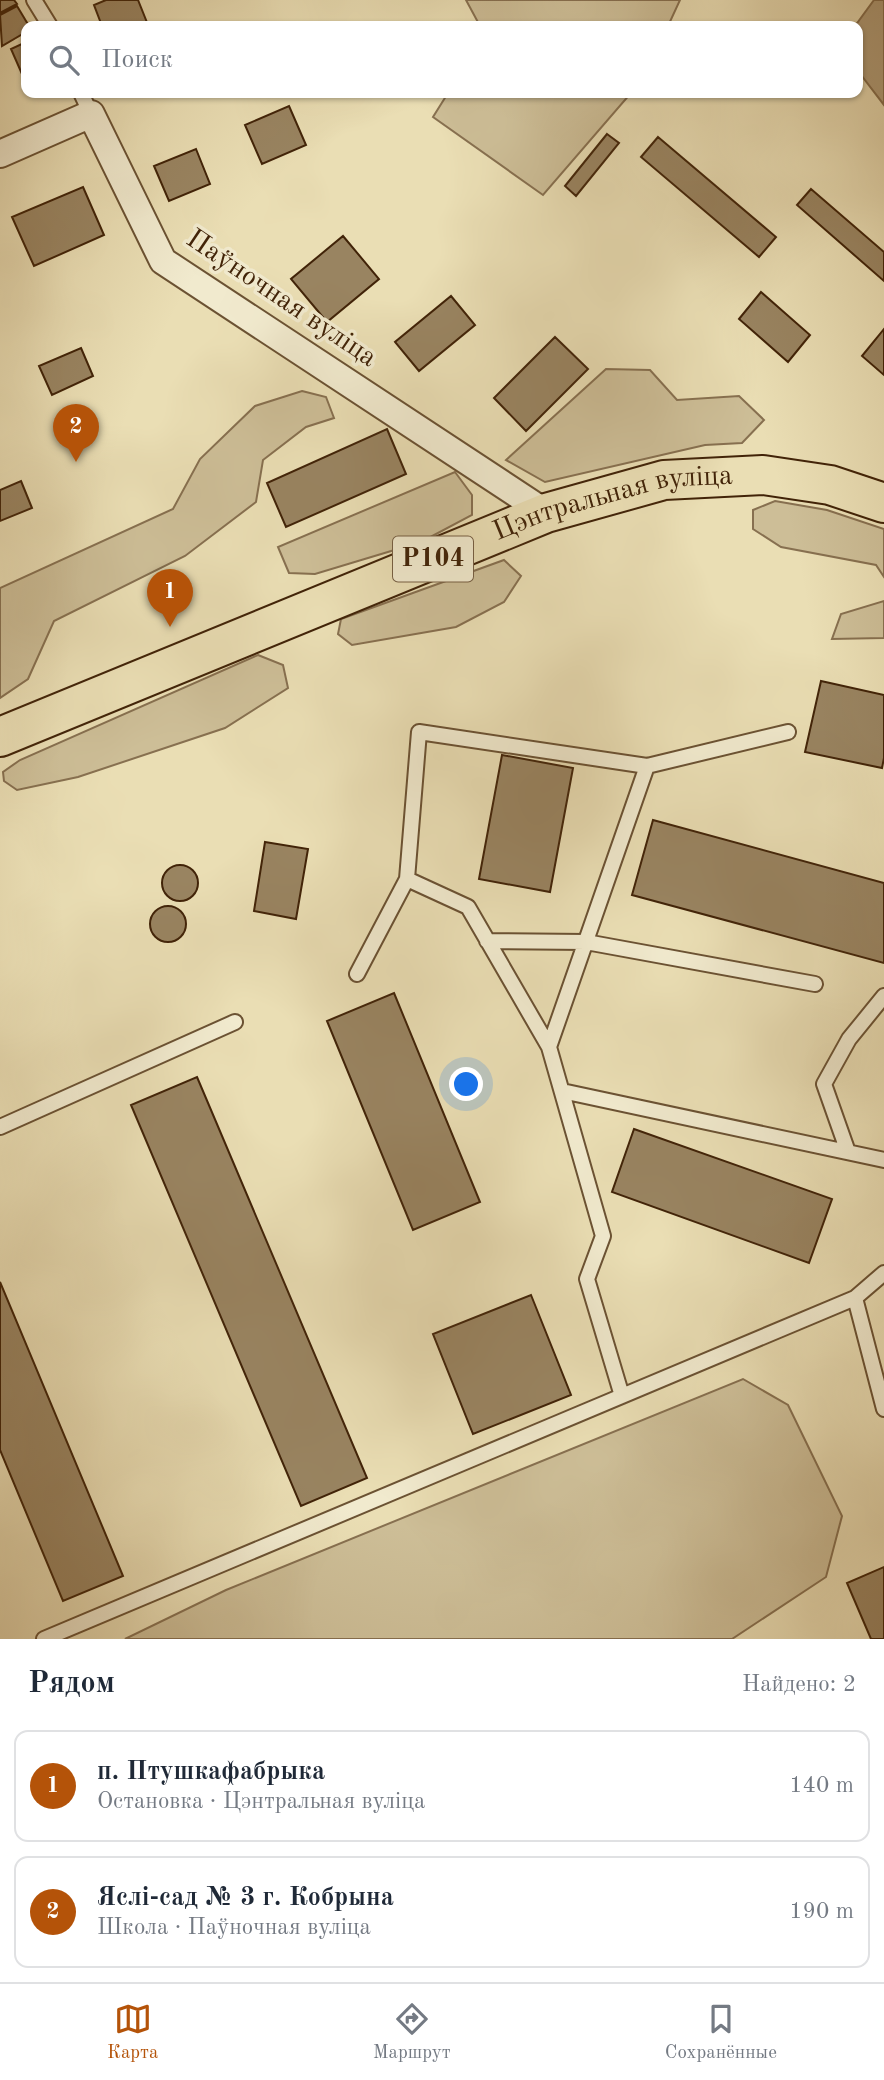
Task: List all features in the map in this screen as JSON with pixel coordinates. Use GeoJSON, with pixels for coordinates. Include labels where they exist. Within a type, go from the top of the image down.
{"type":"FeatureCollection","features":[{"type":"Feature","properties":{"kind":"main road","name":"Цэнтральная вуліца"},"geometry":{"type":"LineString","coordinates":[[0,737],[546,513],[664,480],[763,475],[830,485],[884,503]]}},
{"type":"Feature","properties":{"kind":"street","name":"Паўночная вуліца"},"geometry":{"type":"LineString","coordinates":[[0,154],[86,103],[163,261],[546,513]]}},
{"type":"Feature","properties":{"kind":"lane"},"geometry":{"type":"LineString","coordinates":[[34,0],[47,21]]}},
{"type":"Feature","properties":{"kind":"lane"},"geometry":{"type":"LineString","coordinates":[[357,974],[407,879],[419,732],[647,766],[788,732]]}},
{"type":"Feature","properties":{"kind":"lane"},"geometry":{"type":"LineString","coordinates":[[549,1047],[647,766]]}},
{"type":"Feature","properties":{"kind":"lane"},"geometry":{"type":"LineString","coordinates":[[407,879],[468,907],[549,1047],[603,1236],[587,1279],[622,1396]]}},
{"type":"Feature","properties":{"kind":"lane"},"geometry":{"type":"LineString","coordinates":[[487,941],[586,942],[815,984]]}},
{"type":"Feature","properties":{"kind":"lane"},"geometry":{"type":"LineString","coordinates":[[848,1152],[824,1084],[849,1038],[884,996]]}},
{"type":"Feature","properties":{"kind":"lane"},"geometry":{"type":"LineString","coordinates":[[0,1127],[234,1022]]}},
{"type":"Feature","properties":{"kind":"lane"},"geometry":{"type":"LineString","coordinates":[[562,1091],[884,1160]]}},
{"type":"Feature","properties":{"kind":"lane"},"geometry":{"type":"LineString","coordinates":[[44,1639],[855,1298],[884,1273]]}},
{"type":"Feature","properties":{"kind":"lane"},"geometry":{"type":"LineString","coordinates":[[855,1298],[884,1409]]}},
{"type":"Feature","properties":{"kind":"shaded area"},"geometry":{"type":"Polygon","coordinates":[[[466,0],[680,0],[670,21],[477,21],[466,0]]]}},
{"type":"Feature","properties":{"kind":"shaded area"},"geometry":{"type":"Polygon","coordinates":[[[874,0],[884,0],[884,105],[863,78],[863,21],[859,21],[874,0]]]}},
{"type":"Feature","properties":{"kind":"shaded area"},"geometry":{"type":"Polygon","coordinates":[[[445,98],[627,98],[543,195],[433,117],[445,98]]]}},
{"type":"Feature","properties":{"kind":"shaded area"},"geometry":{"type":"Polygon","coordinates":[[[606,369],[650,370],[677,400],[739,396],[764,420],[742,443],[705,445],[545,482],[506,460],[606,369]]]}},
{"type":"Feature","properties":{"kind":"shaded area"},"geometry":{"type":"Polygon","coordinates":[[[302,391],[326,397],[334,418],[306,427],[263,460],[256,502],[185,556],[54,621],[28,679],[0,698],[0,588],[173,509],[200,459],[255,406],[302,391]]]}},
{"type":"Feature","properties":{"kind":"shaded area"},"geometry":{"type":"Polygon","coordinates":[[[455,472],[472,495],[472,515],[421,542],[315,574],[289,573],[278,547],[455,472]]]}},
{"type":"Feature","properties":{"kind":"shaded area"},"geometry":{"type":"Polygon","coordinates":[[[775,501],[827,510],[884,529],[884,577],[876,565],[781,547],[753,529],[753,510],[775,501]]]}},
{"type":"Feature","properties":{"kind":"shaded area"},"geometry":{"type":"Polygon","coordinates":[[[504,560],[521,576],[504,602],[456,627],[352,645],[338,634],[341,619],[504,560]]]}},
{"type":"Feature","properties":{"kind":"shaded area"},"geometry":{"type":"Polygon","coordinates":[[[884,601],[884,638],[832,639],[841,614],[884,601]]]}},
{"type":"Feature","properties":{"kind":"shaded area"},"geometry":{"type":"Polygon","coordinates":[[[258,655],[283,665],[288,688],[225,728],[78,777],[17,790],[4,781],[3,772],[20,760],[258,655]]]}},
{"type":"Feature","properties":{"kind":"shaded area"},"geometry":{"type":"Polygon","coordinates":[[[743,1379],[788,1405],[842,1516],[826,1577],[732,1639],[125,1639],[226,1590],[743,1379]]]}},
{"type":"Feature","properties":{"kind":"building"},"geometry":{"type":"Polygon","coordinates":[[[0,0],[14,0],[17,4],[0,13],[0,0]]]}},
{"type":"Feature","properties":{"kind":"building"},"geometry":{"type":"Polygon","coordinates":[[[106,0],[138,0],[146,21],[100,21],[94,5],[106,0]]]}},
{"type":"Feature","properties":{"kind":"building"},"geometry":{"type":"Polygon","coordinates":[[[17,6],[26,21],[21,21],[21,35],[2,46],[0,15],[17,6]]]}},
{"type":"Feature","properties":{"kind":"building"},"geometry":{"type":"Polygon","coordinates":[[[21,44],[21,72],[11,49],[21,44]]]}},
{"type":"Feature","properties":{"kind":"building"},"geometry":{"type":"Polygon","coordinates":[[[289,106],[306,145],[262,164],[245,125],[289,106]]]}},
{"type":"Feature","properties":{"kind":"building"},"geometry":{"type":"Polygon","coordinates":[[[607,134],[619,143],[576,196],[565,186],[607,134]]]}},
{"type":"Feature","properties":{"kind":"building"},"geometry":{"type":"Polygon","coordinates":[[[658,137],[776,237],[759,257],[641,157],[658,137]]]}},
{"type":"Feature","properties":{"kind":"building"},"geometry":{"type":"Polygon","coordinates":[[[196,149],[210,184],[169,201],[154,166],[196,149]]]}},
{"type":"Feature","properties":{"kind":"building"},"geometry":{"type":"Polygon","coordinates":[[[83,187],[104,235],[34,266],[12,217],[83,187]]]}},
{"type":"Feature","properties":{"kind":"building"},"geometry":{"type":"Polygon","coordinates":[[[811,189],[884,252],[884,281],[797,205],[811,189]]]}},
{"type":"Feature","properties":{"kind":"building"},"geometry":{"type":"Polygon","coordinates":[[[343,236],[379,279],[327,322],[291,279],[343,236]]]}},
{"type":"Feature","properties":{"kind":"building"},"geometry":{"type":"Polygon","coordinates":[[[761,292],[810,335],[788,362],[739,319],[761,292]]]}},
{"type":"Feature","properties":{"kind":"building"},"geometry":{"type":"Polygon","coordinates":[[[451,296],[475,325],[419,371],[395,342],[451,296]]]}},
{"type":"Feature","properties":{"kind":"building"},"geometry":{"type":"Polygon","coordinates":[[[884,329],[884,375],[862,356],[884,329]]]}},
{"type":"Feature","properties":{"kind":"building"},"geometry":{"type":"Polygon","coordinates":[[[555,337],[588,369],[526,431],[494,398],[555,337]]]}},
{"type":"Feature","properties":{"kind":"building"},"geometry":{"type":"Polygon","coordinates":[[[81,348],[93,376],[52,395],[39,366],[81,348]]]}},
{"type":"Feature","properties":{"kind":"building"},"geometry":{"type":"Polygon","coordinates":[[[387,429],[406,474],[286,527],[267,483],[387,429]]]}},
{"type":"Feature","properties":{"kind":"building"},"geometry":{"type":"Polygon","coordinates":[[[21,481],[32,508],[0,521],[0,490],[21,481]]]}},
{"type":"Feature","properties":{"kind":"building"},"geometry":{"type":"Polygon","coordinates":[[[821,681],[884,695],[882,768],[805,752],[821,681]]]}},
{"type":"Feature","properties":{"kind":"building"},"geometry":{"type":"Polygon","coordinates":[[[502,755],[573,768],[550,892],[479,879],[502,755]]]}},
{"type":"Feature","properties":{"kind":"building"},"geometry":{"type":"Polygon","coordinates":[[[653,820],[884,883],[884,963],[632,895],[653,820]]]}},
{"type":"Feature","properties":{"kind":"building"},"geometry":{"type":"Polygon","coordinates":[[[265,842],[308,849],[296,919],[254,911],[265,842]]]}},
{"type":"Feature","properties":{"kind":"building"},"geometry":{"type":"Polygon","coordinates":[[[180,865],[193,870],[198,883],[193,896],[180,901],[167,896],[162,883],[167,870],[180,865]]]}},
{"type":"Feature","properties":{"kind":"building"},"geometry":{"type":"Polygon","coordinates":[[[168,906],[181,911],[186,924],[181,937],[168,942],[155,937],[150,924],[155,911],[168,906]]]}},
{"type":"Feature","properties":{"kind":"building"},"geometry":{"type":"Polygon","coordinates":[[[394,993],[480,1202],[413,1230],[327,1021],[394,993]]]}},
{"type":"Feature","properties":{"kind":"building"},"geometry":{"type":"Polygon","coordinates":[[[197,1077],[367,1478],[301,1506],[131,1105],[197,1077]]]}},
{"type":"Feature","properties":{"kind":"building"},"geometry":{"type":"Polygon","coordinates":[[[634,1129],[832,1199],[809,1263],[612,1192],[634,1129]]]}},
{"type":"Feature","properties":{"kind":"building"},"geometry":{"type":"Polygon","coordinates":[[[0,1282],[123,1576],[63,1601],[0,1450],[0,1282]]]}},
{"type":"Feature","properties":{"kind":"building"},"geometry":{"type":"Polygon","coordinates":[[[531,1295],[571,1395],[473,1434],[433,1334],[531,1295]]]}},
{"type":"Feature","properties":{"kind":"building"},"geometry":{"type":"Polygon","coordinates":[[[884,1567],[884,1639],[871,1639],[847,1583],[884,1567]]]}},
{"type":"Feature","properties":{"kind":"place","name":"Яслі-сад № 3 г. Кобрына"},"geometry":{"type":"Point","coordinates":[76,462]}},
{"type":"Feature","properties":{"kind":"place","name":"п. Птушкафабрыка"},"geometry":{"type":"Point","coordinates":[170,627]}}]}
